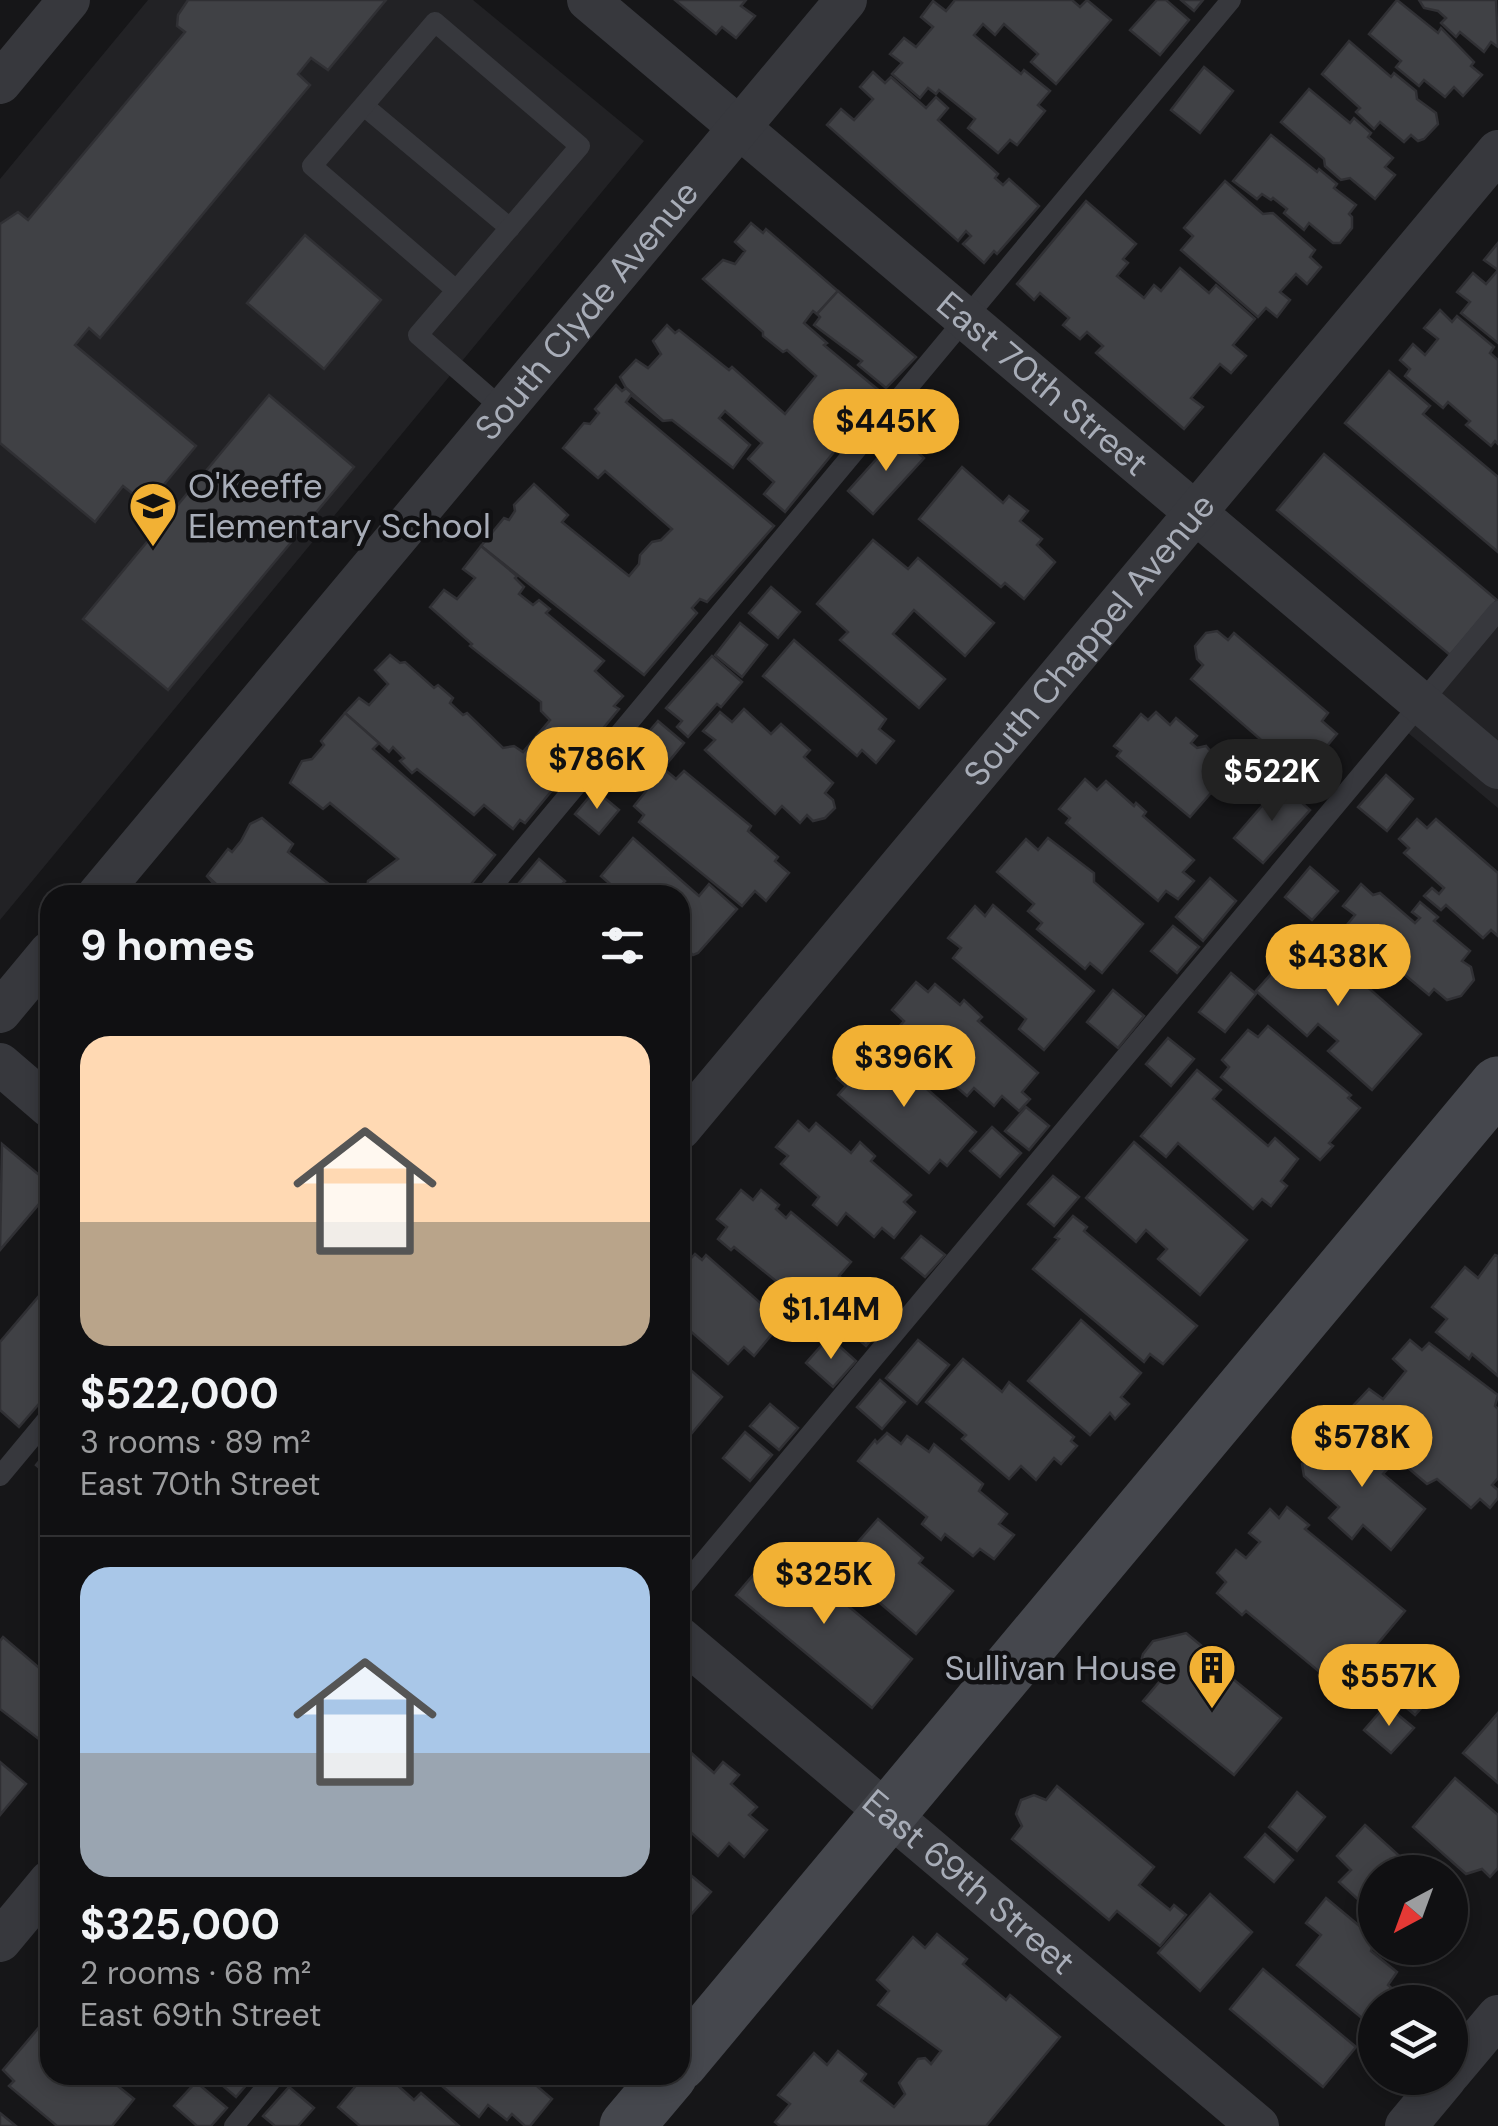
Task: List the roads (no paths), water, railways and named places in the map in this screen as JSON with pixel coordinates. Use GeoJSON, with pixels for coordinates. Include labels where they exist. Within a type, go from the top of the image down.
{"type":"FeatureCollection","features":[{"type":"Feature","properties":{"kind":"street"},"geometry":{"type":"LineString","coordinates":[[0,82],[69,0]]}},
{"type":"Feature","properties":{"kind":"street","name":"East 70th Street"},"geometry":{"type":"LineString","coordinates":[[588,0],[1498,768]]}},
{"type":"Feature","properties":{"kind":"street","name":"South Clyde Avenue"},"geometry":{"type":"LineString","coordinates":[[106,885],[846,0]]}},
{"type":"Feature","properties":{"kind":"street","name":"South Chappel Avenue"},"geometry":{"type":"LineString","coordinates":[[690,1117],[1498,151]]}},
{"type":"Feature","properties":{"kind":"street"},"geometry":{"type":"LineString","coordinates":[[0,1012],[40,964]]}},
{"type":"Feature","properties":{"kind":"street"},"geometry":{"type":"LineString","coordinates":[[0,1064],[40,1098]]}},
{"type":"Feature","properties":{"kind":"street"},"geometry":{"type":"LineString","coordinates":[[690,2050],[1498,1084]]}},
{"type":"Feature","properties":{"kind":"street","name":"East 69th Street"},"geometry":{"type":"LineString","coordinates":[[690,1646],[1258,2126]]}},
{"type":"Feature","properties":{"kind":"street"},"geometry":{"type":"LineString","coordinates":[[0,1941],[40,1894]]}},
{"type":"Feature","properties":{"kind":"street"},"geometry":{"type":"LineString","coordinates":[[1468,2051],[1498,2016]]}},
{"type":"Feature","properties":{"kind":"street"},"geometry":{"type":"LineString","coordinates":[[627,2126],[662,2085]]}},
{"type":"Feature","properties":{"kind":"street"},"geometry":{"type":"LineString","coordinates":[[1406,2126],[1432,2095]]}},
{"type":"Feature","properties":{"kind":"lane"},"geometry":{"type":"LineString","coordinates":[[493,885],[1231,0]]}},
{"type":"Feature","properties":{"kind":"lane"},"geometry":{"type":"LineString","coordinates":[[456,290],[312,166],[435,22],[580,146],[418,335],[504,410]]}},
{"type":"Feature","properties":{"kind":"lane"},"geometry":{"type":"LineString","coordinates":[[364,106],[510,228]]}},
{"type":"Feature","properties":{"kind":"lane"},"geometry":{"type":"LineString","coordinates":[[690,1578],[1498,611]]}},
{"type":"Feature","properties":{"kind":"lane"},"geometry":{"type":"LineString","coordinates":[[0,1476],[40,1428]]}},
{"type":"Feature","properties":{"kind":"lane"},"geometry":{"type":"LineString","coordinates":[[234,2126],[268,2085]]}},
{"type":"Feature","properties":{"kind":"place","name":"O'Keeffe Elementary School"},"geometry":{"type":"Point","coordinates":[153,548]}},
{"type":"Feature","properties":{"kind":"place","name":"Sullivan House"},"geometry":{"type":"Point","coordinates":[1212,1710]}}]}
